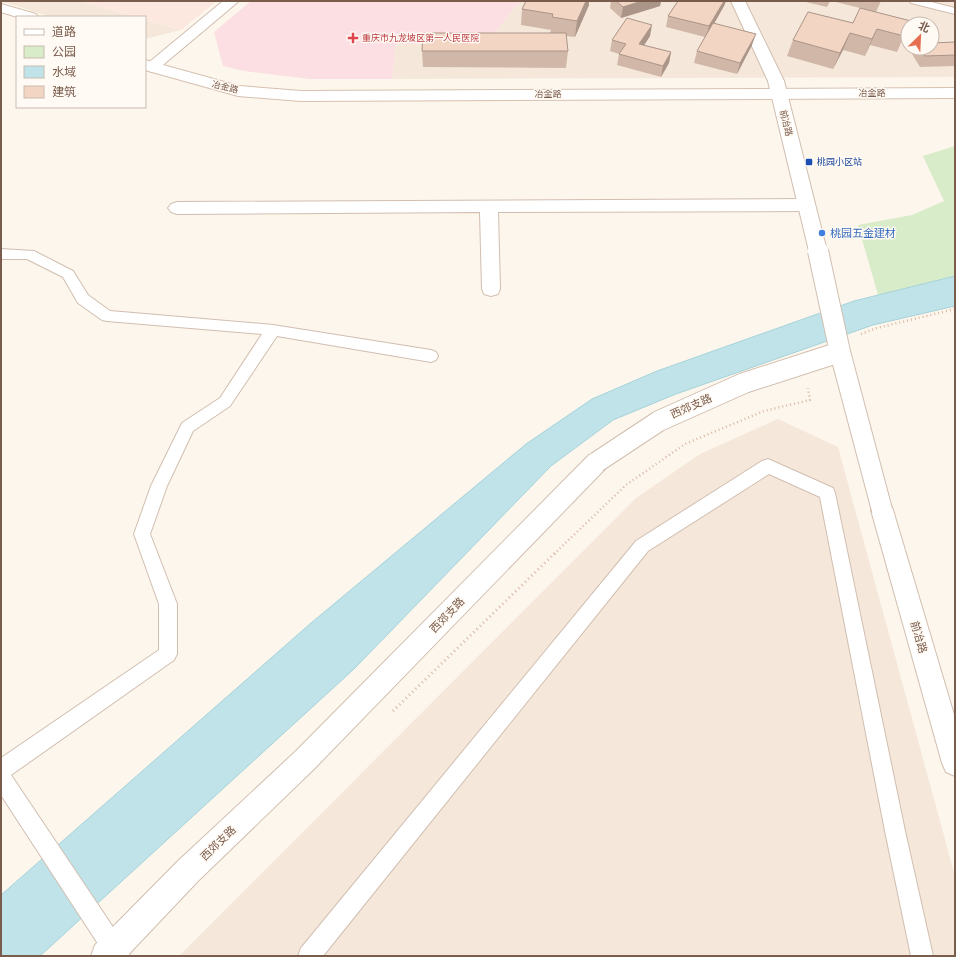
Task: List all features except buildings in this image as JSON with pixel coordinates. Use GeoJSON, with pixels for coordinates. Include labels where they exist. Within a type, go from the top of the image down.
{"type":"FeatureCollection","features":[{"type":"Feature","properties":{"kind":"street"},"geometry":{"type":"LineString","coordinates":[[153,63],[232,1]]}},
{"type":"Feature","properties":{"kind":"street","name":"前冶路"},"geometry":{"type":"LineString","coordinates":[[738,1],[777,87],[818,251],[840,352],[882,510],[955,763]]}},
{"type":"Feature","properties":{"kind":"street"},"geometry":{"type":"LineString","coordinates":[[1,8],[28,16]]}},
{"type":"Feature","properties":{"kind":"street"},"geometry":{"type":"LineString","coordinates":[[1,19],[16,24]]}},
{"type":"Feature","properties":{"kind":"street","name":"冶金路"},"geometry":{"type":"LineString","coordinates":[[146,53],[153,63],[238,92],[301,96],[955,82]]}},
{"type":"Feature","properties":{"kind":"street","name":"冶金路"},"geometry":{"type":"LineString","coordinates":[[777,87],[955,93]]}},
{"type":"Feature","properties":{"kind":"street"},"geometry":{"type":"LineString","coordinates":[[177,208],[806,205]]}},
{"type":"Feature","properties":{"kind":"street"},"geometry":{"type":"LineString","coordinates":[[489,207],[491,289]]}},
{"type":"Feature","properties":{"kind":"street","name":"西郊支路"},"geometry":{"type":"LineString","coordinates":[[113,953],[188,871],[305,760],[597,462],[659,421],[744,383],[840,352]]}},
{"type":"Feature","properties":{"kind":"lane"},"geometry":{"type":"LineString","coordinates":[[915,1],[955,11]]}},
{"type":"Feature","properties":{"kind":"lane"},"geometry":{"type":"LineString","coordinates":[[1,254],[29,254],[68,274],[83,299],[107,316],[273,330],[431,356]]}},
{"type":"Feature","properties":{"kind":"lane"},"geometry":{"type":"LineString","coordinates":[[1,770],[168,654],[168,604],[142,534],[158,486],[187,427],[225,402],[273,330]]}},
{"type":"Feature","properties":{"kind":"lane"},"geometry":{"type":"LineString","coordinates":[[309,956],[642,546],[768,466],[827,493],[895,831],[922,956]]}},
{"type":"Feature","properties":{"kind":"lane"},"geometry":{"type":"LineString","coordinates":[[1,777],[29,821],[96,918],[113,953]]}},
{"type":"Feature","properties":{"kind":"path"},"geometry":{"type":"LineString","coordinates":[[855,336],[877,328],[955,309]]}},
{"type":"Feature","properties":{"kind":"path"},"geometry":{"type":"LineString","coordinates":[[392,712],[626,485],[685,444],[764,411],[810,400],[808,385]]}},
{"type":"Feature","properties":{"kind":"shaded area"},"geometry":{"type":"Polygon","coordinates":[[[1,1],[79,1],[132,16],[48,16],[1,1]]]}},
{"type":"Feature","properties":{"kind":"shaded area"},"geometry":{"type":"Polygon","coordinates":[[[79,1],[217,1],[181,30],[146,20],[146,16],[132,16],[79,1]]]}},
{"type":"Feature","properties":{"kind":"shaded area","name":"重庆市九龙坡区第一人民医院"},"geometry":{"type":"Polygon","coordinates":[[[251,1],[520,1],[486,44],[396,44],[392,79],[309,79],[244,71],[223,66],[214,32],[251,1]]]}},
{"type":"Feature","properties":{"kind":"shaded area"},"geometry":{"type":"Polygon","coordinates":[[[520,1],[955,1],[955,77],[392,79],[396,44],[486,44],[520,1]]]}},
{"type":"Feature","properties":{"kind":"shaded area"},"geometry":{"type":"Polygon","coordinates":[[[146,20],[181,30],[146,39],[146,20]]]}},
{"type":"Feature","properties":{"kind":"shaded area"},"geometry":{"type":"Polygon","coordinates":[[[778,419],[838,447],[955,876],[955,956],[179,956],[636,498],[700,454],[778,419]]]}},
{"type":"Feature","properties":{"kind":"green space"},"geometry":{"type":"Polygon","coordinates":[[[955,146],[955,280],[878,295],[858,225],[912,215],[944,201],[923,156],[955,146]]]}},
{"type":"Feature","properties":{"kind":"water"},"geometry":{"type":"Polygon","coordinates":[[[955,276],[955,306],[873,325],[676,394],[613,420],[551,466],[354,669],[40,956],[1,956],[1,895],[311,623],[526,444],[592,399],[657,371],[854,301],[955,276]]]}},
{"type":"Feature","properties":{"kind":"place","name":"重庆市九龙坡区第一人民医院"},"geometry":{"type":"Point","coordinates":[353,38]}},
{"type":"Feature","properties":{"kind":"place","name":"桃园小区站"},"geometry":{"type":"Point","coordinates":[809,162]}},
{"type":"Feature","properties":{"kind":"place","name":"桃园五金建材"},"geometry":{"type":"Point","coordinates":[822,233]}}]}
